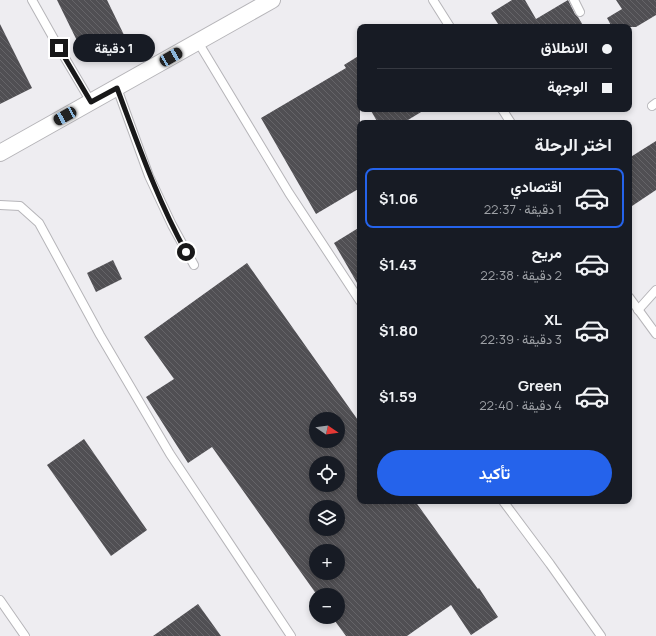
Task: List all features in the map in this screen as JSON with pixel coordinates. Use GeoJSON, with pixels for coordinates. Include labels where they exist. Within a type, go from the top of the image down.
{"type":"FeatureCollection","features":[{"type":"Feature","properties":{"kind":"street"},"geometry":{"type":"LineString","coordinates":[[0,153],[272,0]]}},
{"type":"Feature","properties":{"kind":"lane"},"geometry":{"type":"LineString","coordinates":[[32,0],[91,102]]}},
{"type":"Feature","properties":{"kind":"lane"},"geometry":{"type":"LineString","coordinates":[[433,0],[448,24]]}},
{"type":"Feature","properties":{"kind":"lane"},"geometry":{"type":"LineString","coordinates":[[574,0],[580,12]]}},
{"type":"Feature","properties":{"kind":"lane"},"geometry":{"type":"LineString","coordinates":[[198,42],[289,193],[357,296]]}},
{"type":"Feature","properties":{"kind":"lane"},"geometry":{"type":"LineString","coordinates":[[117,88],[149,176],[172,225],[194,265]]}},
{"type":"Feature","properties":{"kind":"lane"},"geometry":{"type":"LineString","coordinates":[[0,205],[20,206],[39,223],[100,335],[170,454],[291,636]]}},
{"type":"Feature","properties":{"kind":"lane"},"geometry":{"type":"LineString","coordinates":[[638,310],[656,290]]}},
{"type":"Feature","properties":{"kind":"lane"},"geometry":{"type":"LineString","coordinates":[[632,301],[656,334]]}},
{"type":"Feature","properties":{"kind":"lane"},"geometry":{"type":"LineString","coordinates":[[505,504],[601,636]]}},
{"type":"Feature","properties":{"kind":"lane"},"geometry":{"type":"LineString","coordinates":[[0,600],[25,636]]}},
{"type":"Feature","properties":{"kind":"building"},"geometry":{"type":"Polygon","coordinates":[[[57,0],[107,0],[125,37],[85,57],[57,0]]]}},
{"type":"Feature","properties":{"kind":"building"},"geometry":{"type":"Polygon","coordinates":[[[512,0],[525,0],[536,19],[568,0],[582,24],[498,24],[491,13],[512,0]]]}},
{"type":"Feature","properties":{"kind":"building"},"geometry":{"type":"Polygon","coordinates":[[[616,0],[656,0],[656,15],[636,27],[632,27],[632,24],[610,24],[607,18],[622,9],[616,0]]]}},
{"type":"Feature","properties":{"kind":"building"},"geometry":{"type":"Polygon","coordinates":[[[0,24],[32,88],[0,104],[0,24]]]}},
{"type":"Feature","properties":{"kind":"building"},"geometry":{"type":"Polygon","coordinates":[[[357,57],[357,112],[360,112],[360,120],[357,120],[357,190],[316,214],[261,118],[346,68],[344,65],[357,57]]]}},
{"type":"Feature","properties":{"kind":"building"},"geometry":{"type":"Polygon","coordinates":[[[372,112],[421,112],[408,120],[376,120],[372,112]]]}},
{"type":"Feature","properties":{"kind":"building"},"geometry":{"type":"Polygon","coordinates":[[[656,141],[656,190],[632,206],[632,156],[656,141]]]}},
{"type":"Feature","properties":{"kind":"building"},"geometry":{"type":"Polygon","coordinates":[[[357,229],[357,283],[334,243],[357,229]]]}},
{"type":"Feature","properties":{"kind":"building"},"geometry":{"type":"Polygon","coordinates":[[[113,260],[122,279],[96,292],[87,273],[113,260]]]}},
{"type":"Feature","properties":{"kind":"building"},"geometry":{"type":"Polygon","coordinates":[[[247,263],[357,419],[357,504],[417,504],[478,589],[479,588],[498,617],[471,635],[451,605],[407,636],[346,636],[337,624],[345,624],[345,588],[312,588],[212,447],[188,463],[146,397],[174,379],[144,337],[247,263]]]}},
{"type":"Feature","properties":{"kind":"building"},"geometry":{"type":"Polygon","coordinates":[[[84,439],[147,530],[111,556],[47,465],[84,439]]]}},
{"type":"Feature","properties":{"kind":"building"},"geometry":{"type":"Polygon","coordinates":[[[198,604],[221,636],[153,636],[198,604]]]}},
{"type":"Feature","properties":{"kind":"route"},"geometry":{"type":"LineString","coordinates":[[59,48],[91,102],[117,88],[149,176],[186,252]]}}]}
